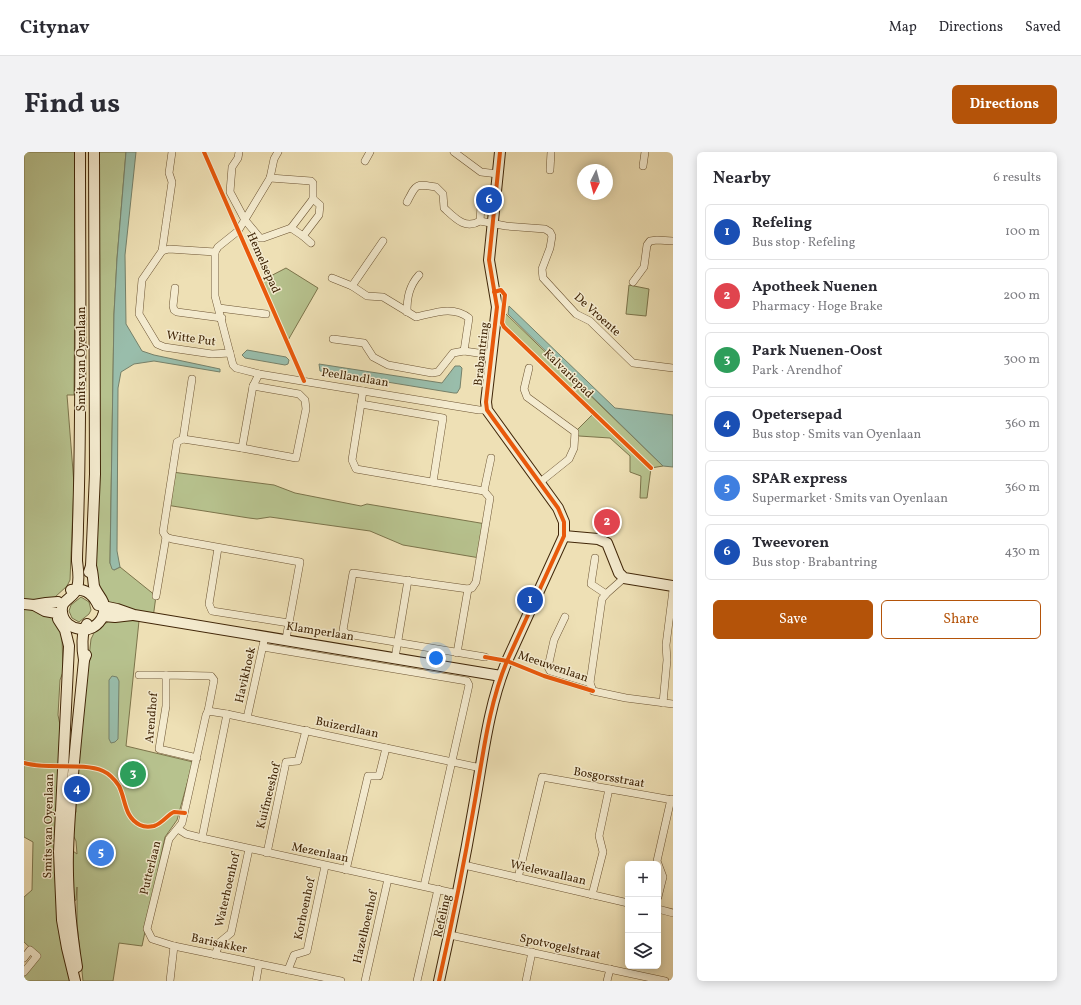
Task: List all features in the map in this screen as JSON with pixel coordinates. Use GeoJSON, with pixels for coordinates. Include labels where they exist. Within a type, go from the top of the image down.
{"type":"FeatureCollection","features":[{"type":"Feature","properties":{"kind":"main road","name":"Smits van Oyenlaan"},"geometry":{"type":"LineString","coordinates":[[74,590],[79,568],[77,562],[80,476],[80,152]]}},
{"type":"Feature","properties":{"kind":"main road","name":"Smits van Oyenlaan"},"geometry":{"type":"LineString","coordinates":[[92,590],[89,572],[91,566],[95,474],[94,152]]}},
{"type":"Feature","properties":{"kind":"main road","name":"Brabantring"},"geometry":{"type":"LineString","coordinates":[[487,410],[486,402],[497,308],[488,260],[500,152]]}},
{"type":"Feature","properties":{"kind":"main road"},"geometry":{"type":"LineString","coordinates":[[487,410],[558,508],[564,522],[564,536],[598,539],[607,543],[620,573],[624,578],[673,586]]}},
{"type":"Feature","properties":{"kind":"main road","name":"Refeling"},"geometry":{"type":"LineString","coordinates":[[439,981],[464,865],[491,708],[501,676],[564,536]]}},
{"type":"Feature","properties":{"kind":"main road"},"geometry":{"type":"LineString","coordinates":[[59,613],[64,601],[75,592],[74,590]]}},
{"type":"Feature","properties":{"kind":"main road"},"geometry":{"type":"LineString","coordinates":[[74,590],[92,590],[101,609],[98,624],[87,629],[68,628],[58,620],[58,602],[64,594],[74,590]]}},
{"type":"Feature","properties":{"kind":"main road"},"geometry":{"type":"LineString","coordinates":[[29,605],[46,602],[58,602]]}},
{"type":"Feature","properties":{"kind":"main road"},"geometry":{"type":"LineString","coordinates":[[29,605],[45,611],[59,613]]}},
{"type":"Feature","properties":{"kind":"main road","name":"Klamperlaan"},"geometry":{"type":"LineString","coordinates":[[101,609],[115,617],[134,615],[286,639],[501,676]]}},
{"type":"Feature","properties":{"kind":"main road","name":"Smits van Oyenlaan"},"geometry":{"type":"LineString","coordinates":[[68,628],[69,646],[59,852],[62,920],[75,981]]}},
{"type":"Feature","properties":{"kind":"main road","name":"Smits van Oyenlaan"},"geometry":{"type":"LineString","coordinates":[[80,981],[74,948],[70,909],[68,853],[84,660],[83,653],[87,629]]}},
{"type":"Feature","properties":{"kind":"street","name":"Witte Put"},"geometry":{"type":"LineString","coordinates":[[172,152],[169,173],[172,182],[162,251],[142,280],[139,314],[157,344],[164,347],[212,354],[230,353]]}},
{"type":"Feature","properties":{"kind":"street"},"geometry":{"type":"LineString","coordinates":[[239,152],[238,158],[232,167],[230,192],[245,220],[260,238],[291,228],[313,199],[313,183],[311,181],[270,178]]}},
{"type":"Feature","properties":{"kind":"street"},"geometry":{"type":"LineString","coordinates":[[230,353],[215,296],[215,252],[218,247],[238,232],[270,178],[274,159],[278,152]]}},
{"type":"Feature","properties":{"kind":"street"},"geometry":{"type":"LineString","coordinates":[[364,161],[370,152]]}},
{"type":"Feature","properties":{"kind":"street"},"geometry":{"type":"LineString","coordinates":[[550,170],[551,152]]}},
{"type":"Feature","properties":{"kind":"street"},"geometry":{"type":"LineString","coordinates":[[643,166],[644,152]]}},
{"type":"Feature","properties":{"kind":"street"},"geometry":{"type":"LineString","coordinates":[[457,153],[481,172],[498,174]]}},
{"type":"Feature","properties":{"kind":"street"},"geometry":{"type":"LineString","coordinates":[[407,202],[415,187],[419,185],[436,187],[443,194],[444,208],[454,218],[465,224],[473,225],[480,221],[492,224]]}},
{"type":"Feature","properties":{"kind":"street"},"geometry":{"type":"LineString","coordinates":[[303,236],[319,215],[320,205],[313,199]]}},
{"type":"Feature","properties":{"kind":"street"},"geometry":{"type":"LineString","coordinates":[[480,221],[482,206]]}},
{"type":"Feature","properties":{"kind":"street","name":"De Vroente"},"geometry":{"type":"LineString","coordinates":[[492,224],[545,229],[550,232],[552,236],[550,248],[542,269],[543,278],[576,314],[590,321],[633,363],[673,368]]}},
{"type":"Feature","properties":{"kind":"street"},"geometry":{"type":"LineString","coordinates":[[291,228],[311,243]]}},
{"type":"Feature","properties":{"kind":"street"},"geometry":{"type":"LineString","coordinates":[[633,282],[644,266],[647,245],[650,242],[657,240],[673,242]]}},
{"type":"Feature","properties":{"kind":"street"},"geometry":{"type":"LineString","coordinates":[[352,286],[383,241]]}},
{"type":"Feature","properties":{"kind":"street"},"geometry":{"type":"LineString","coordinates":[[162,251],[215,252]]}},
{"type":"Feature","properties":{"kind":"street"},"geometry":{"type":"LineString","coordinates":[[406,312],[407,296],[419,275]]}},
{"type":"Feature","properties":{"kind":"street"},"geometry":{"type":"LineString","coordinates":[[332,278],[352,286],[367,296],[383,297],[416,317],[447,310],[466,315],[469,318],[464,351]]}},
{"type":"Feature","properties":{"kind":"street","name":"Witte Put"},"geometry":{"type":"LineString","coordinates":[[175,288],[173,306],[174,310],[177,312],[222,318]]}},
{"type":"Feature","properties":{"kind":"street"},"geometry":{"type":"LineString","coordinates":[[219,308],[266,314]]}},
{"type":"Feature","properties":{"kind":"street"},"geometry":{"type":"LineString","coordinates":[[333,339],[364,343],[373,357],[388,365],[432,373],[438,372],[453,353],[464,351],[492,355]]}},
{"type":"Feature","properties":{"kind":"street","name":"Peellandlaan"},"geometry":{"type":"LineString","coordinates":[[230,353],[233,365],[236,368],[259,374],[479,410],[487,410]]}},
{"type":"Feature","properties":{"kind":"street"},"geometry":{"type":"LineString","coordinates":[[529,368],[524,389],[527,397],[575,432],[574,448],[569,459],[539,482]]}},
{"type":"Feature","properties":{"kind":"street"},"geometry":{"type":"LineString","coordinates":[[242,448],[253,386],[259,374]]}},
{"type":"Feature","properties":{"kind":"street"},"geometry":{"type":"LineString","coordinates":[[183,439],[192,379]]}},
{"type":"Feature","properties":{"kind":"street"},"geometry":{"type":"LineString","coordinates":[[156,596],[166,537],[163,532],[177,442],[183,439],[296,458],[306,409],[305,400],[299,394],[253,386]]}},
{"type":"Feature","properties":{"kind":"street"},"geometry":{"type":"LineString","coordinates":[[363,391],[352,460],[356,468],[484,491],[490,498],[476,582],[472,588],[468,589],[353,573],[343,630],[347,634],[398,644],[485,657]]}},
{"type":"Feature","properties":{"kind":"street"},"geometry":{"type":"LineString","coordinates":[[361,404],[443,418],[433,482]]}},
{"type":"Feature","properties":{"kind":"street"},"geometry":{"type":"LineString","coordinates":[[484,491],[491,458]]}},
{"type":"Feature","properties":{"kind":"street"},"geometry":{"type":"LineString","coordinates":[[166,537],[218,548],[300,562],[286,639]]}},
{"type":"Feature","properties":{"kind":"street"},"geometry":{"type":"LineString","coordinates":[[218,548],[209,604],[212,611],[289,623]]}},
{"type":"Feature","properties":{"kind":"street"},"geometry":{"type":"LineString","coordinates":[[595,558],[591,584],[606,594]]}},
{"type":"Feature","properties":{"kind":"street"},"geometry":{"type":"LineString","coordinates":[[590,683],[602,599],[624,578]]}},
{"type":"Feature","properties":{"kind":"street"},"geometry":{"type":"LineString","coordinates":[[395,658],[408,580]]}},
{"type":"Feature","properties":{"kind":"street"},"geometry":{"type":"LineString","coordinates":[[457,653],[468,589]]}},
{"type":"Feature","properties":{"kind":"street"},"geometry":{"type":"LineString","coordinates":[[662,703],[667,660],[666,645],[673,590]]}},
{"type":"Feature","properties":{"kind":"street","name":"Meeuwenlaan"},"geometry":{"type":"LineString","coordinates":[[564,617],[554,640],[548,667],[550,671],[590,683],[593,691],[626,698],[673,704]]}},
{"type":"Feature","properties":{"kind":"street","name":"Havikhoek"},"geometry":{"type":"LineString","coordinates":[[247,718],[265,636]]}},
{"type":"Feature","properties":{"kind":"street","name":"Klamperlaan"},"geometry":{"type":"LineString","coordinates":[[263,647],[466,681],[469,685],[452,761]]}},
{"type":"Feature","properties":{"kind":"street","name":"Arendhof"},"geometry":{"type":"LineString","coordinates":[[139,675],[211,676],[214,680],[208,711]]}},
{"type":"Feature","properties":{"kind":"street","name":"Arendhof"},"geometry":{"type":"LineString","coordinates":[[166,675],[166,706],[159,749],[197,758]]}},
{"type":"Feature","properties":{"kind":"street","name":"Buizerdlaan"},"geometry":{"type":"LineString","coordinates":[[208,711],[306,730],[481,768]]}},
{"type":"Feature","properties":{"kind":"street","name":"Putterlaan"},"geometry":{"type":"LineString","coordinates":[[152,939],[147,929],[169,839],[178,829],[184,814],[208,711]]}},
{"type":"Feature","properties":{"kind":"street"},"geometry":{"type":"LineString","coordinates":[[202,838],[227,714]]}},
{"type":"Feature","properties":{"kind":"street","name":"Kuifmeeshof"},"geometry":{"type":"LineString","coordinates":[[267,853],[286,762],[298,761],[306,730]]}},
{"type":"Feature","properties":{"kind":"street"},"geometry":{"type":"LineString","coordinates":[[346,870],[368,776],[379,776],[386,748]]}},
{"type":"Feature","properties":{"kind":"street"},"geometry":{"type":"LineString","coordinates":[[424,886],[452,761]]}},
{"type":"Feature","properties":{"kind":"street","name":"Bosgorsstraat"},"geometry":{"type":"LineString","coordinates":[[518,878],[542,777],[672,799]]}},
{"type":"Feature","properties":{"kind":"street"},"geometry":{"type":"LineString","coordinates":[[592,895],[603,852],[600,836],[609,789]]}},
{"type":"Feature","properties":{"kind":"street"},"geometry":{"type":"LineString","coordinates":[[657,861],[672,799]]}},
{"type":"Feature","properties":{"kind":"street","name":"Mezenlaan"},"geometry":{"type":"LineString","coordinates":[[178,829],[186,834],[249,849],[458,894]]}},
{"type":"Feature","properties":{"kind":"street","name":"Waterhoenhof"},"geometry":{"type":"LineString","coordinates":[[215,955],[220,942],[231,933],[249,849]]}},
{"type":"Feature","properties":{"kind":"street","name":"Wielewaallaan"},"geometry":{"type":"LineString","coordinates":[[464,865],[625,902]]}},
{"type":"Feature","properties":{"kind":"street","name":"Korhoenhof"},"geometry":{"type":"LineString","coordinates":[[288,970],[294,955],[307,951],[325,866]]}},
{"type":"Feature","properties":{"kind":"street"},"geometry":{"type":"LineString","coordinates":[[661,872],[663,877],[661,885]]}},
{"type":"Feature","properties":{"kind":"street","name":"Hazelhoenhof"},"geometry":{"type":"LineString","coordinates":[[365,981],[388,879]]}},
{"type":"Feature","properties":{"kind":"street","name":"Refeling"},"geometry":{"type":"LineString","coordinates":[[417,981],[438,889]]}},
{"type":"Feature","properties":{"kind":"street"},"geometry":{"type":"LineString","coordinates":[[661,910],[673,913]]}},
{"type":"Feature","properties":{"kind":"street","name":"Spotvogelstraat"},"geometry":{"type":"LineString","coordinates":[[450,935],[665,981]]}},
{"type":"Feature","properties":{"kind":"street","name":"Barisakker"},"geometry":{"type":"LineString","coordinates":[[152,939],[174,946],[341,981]]}},
{"type":"Feature","properties":{"kind":"street","name":"Barisakker"},"geometry":{"type":"LineString","coordinates":[[170,981],[174,946]]}},
{"type":"Feature","properties":{"kind":"street"},"geometry":{"type":"LineString","coordinates":[[24,958],[30,950],[37,956],[24,972]]}},
{"type":"Feature","properties":{"kind":"street"},"geometry":{"type":"LineString","coordinates":[[526,981],[532,952]]}},
{"type":"Feature","properties":{"kind":"street","name":"Barisakker"},"geometry":{"type":"LineString","coordinates":[[256,981],[259,964]]}},
{"type":"Feature","properties":{"kind":"street"},"geometry":{"type":"LineString","coordinates":[[608,981],[610,969]]}},
{"type":"Feature","properties":{"kind":"green space"},"geometry":{"type":"Polygon","coordinates":[[[24,152],[76,152],[74,395],[67,395],[74,484],[70,580],[67,586],[55,597],[52,617],[61,631],[62,636],[63,672],[60,680],[58,715],[60,725],[72,981],[24,981],[24,974],[39,956],[24,942],[24,897],[32,890],[33,842],[24,837],[24,152]]]}},
{"type":"Feature","properties":{"kind":"green space"},"geometry":{"type":"Polygon","coordinates":[[[98,152],[126,152],[114,314],[110,563],[114,570],[120,567],[156,596],[153,618],[110,604],[96,582],[98,473],[98,152]]]}},
{"type":"Feature","properties":{"kind":"green space"},"geometry":{"type":"Polygon","coordinates":[[[286,268],[318,288],[287,342],[261,281],[286,268]]]}},
{"type":"Feature","properties":{"kind":"green space"},"geometry":{"type":"Polygon","coordinates":[[[629,285],[649,289],[646,316],[626,314],[629,285]]]}},
{"type":"Feature","properties":{"kind":"green space"},"geometry":{"type":"Polygon","coordinates":[[[504,312],[663,466],[651,468],[647,498],[640,498],[641,476],[630,472],[630,456],[610,438],[579,436],[575,432],[594,413],[504,327],[502,323],[504,312]]]}},
{"type":"Feature","properties":{"kind":"green space"},"geometry":{"type":"Polygon","coordinates":[[[172,472],[274,485],[295,493],[361,506],[367,504],[486,524],[480,558],[403,545],[370,531],[270,517],[257,519],[249,518],[166,505],[172,472]]]}},
{"type":"Feature","properties":{"kind":"green space"},"geometry":{"type":"Polygon","coordinates":[[[81,597],[89,602],[91,610],[89,614],[79,622],[72,618],[69,611],[71,605],[81,597]]]}},
{"type":"Feature","properties":{"kind":"green space"},"geometry":{"type":"Polygon","coordinates":[[[111,620],[139,621],[126,746],[193,762],[177,820],[165,837],[142,946],[119,943],[113,981],[83,981],[77,924],[77,887],[76,900],[72,902],[73,851],[77,854],[76,841],[73,835],[73,817],[76,812],[75,786],[91,639],[96,629],[111,620]]]}},
{"type":"Feature","properties":{"kind":"shaded area"},"geometry":{"type":"Polygon","coordinates":[[[126,152],[136,152],[125,255],[126,324],[142,351],[220,369],[220,372],[154,361],[134,364],[121,372],[118,388],[117,551],[120,567],[114,570],[112,569],[110,563],[114,314],[126,152]]]}},
{"type":"Feature","properties":{"kind":"shaded area"},"geometry":{"type":"Polygon","coordinates":[[[509,306],[615,408],[673,415],[673,467],[663,466],[508,314],[509,306]]]}},
{"type":"Feature","properties":{"kind":"shaded area"},"geometry":{"type":"Polygon","coordinates":[[[247,350],[286,357],[289,360],[288,364],[285,365],[245,358],[242,355],[247,350]]]}},
{"type":"Feature","properties":{"kind":"shaded area"},"geometry":{"type":"Polygon","coordinates":[[[319,364],[442,383],[455,366],[460,366],[462,368],[460,388],[457,393],[454,393],[320,371],[319,364]]]}},
{"type":"Feature","properties":{"kind":"shaded area"},"geometry":{"type":"Polygon","coordinates":[[[112,676],[117,677],[119,681],[118,739],[111,743],[109,739],[109,680],[112,676]]]}},
{"type":"Feature","properties":{"kind":"cycle path","name":"Hemelsepad"},"geometry":{"type":"LineString","coordinates":[[204,152],[304,381]]}},
{"type":"Feature","properties":{"kind":"cycle path"},"geometry":{"type":"LineString","coordinates":[[439,981],[462,872],[487,732],[500,678],[564,536],[564,522],[558,508],[487,410],[486,402],[497,307],[489,260],[500,152]]}},
{"type":"Feature","properties":{"kind":"cycle path","name":"Kalvariepad"},"geometry":{"type":"LineString","coordinates":[[494,292],[501,290],[505,295],[502,323],[504,327],[651,468]]}},
{"type":"Feature","properties":{"kind":"cycle path"},"geometry":{"type":"LineString","coordinates":[[485,657],[507,661],[544,676],[593,691]]}},
{"type":"Feature","properties":{"kind":"cycle path"},"geometry":{"type":"LineString","coordinates":[[24,763],[43,766],[75,766],[95,768],[106,772],[119,786],[131,818],[142,826],[154,826],[174,812],[185,813]]}},
{"type":"Feature","properties":{"kind":"place","name":"Tweevoren"},"geometry":{"type":"Point","coordinates":[489,200]}},
{"type":"Feature","properties":{"kind":"place","name":"Apotheek Nuenen"},"geometry":{"type":"Point","coordinates":[607,522]}},
{"type":"Feature","properties":{"kind":"place","name":"Refeling"},"geometry":{"type":"Point","coordinates":[530,600]}},
{"type":"Feature","properties":{"kind":"place","name":"Park Nuenen-Oost"},"geometry":{"type":"Point","coordinates":[133,774]}},
{"type":"Feature","properties":{"kind":"place","name":"Opetersepad"},"geometry":{"type":"Point","coordinates":[77,789]}},
{"type":"Feature","properties":{"kind":"place","name":"SPAR express"},"geometry":{"type":"Point","coordinates":[101,853]}}]}
